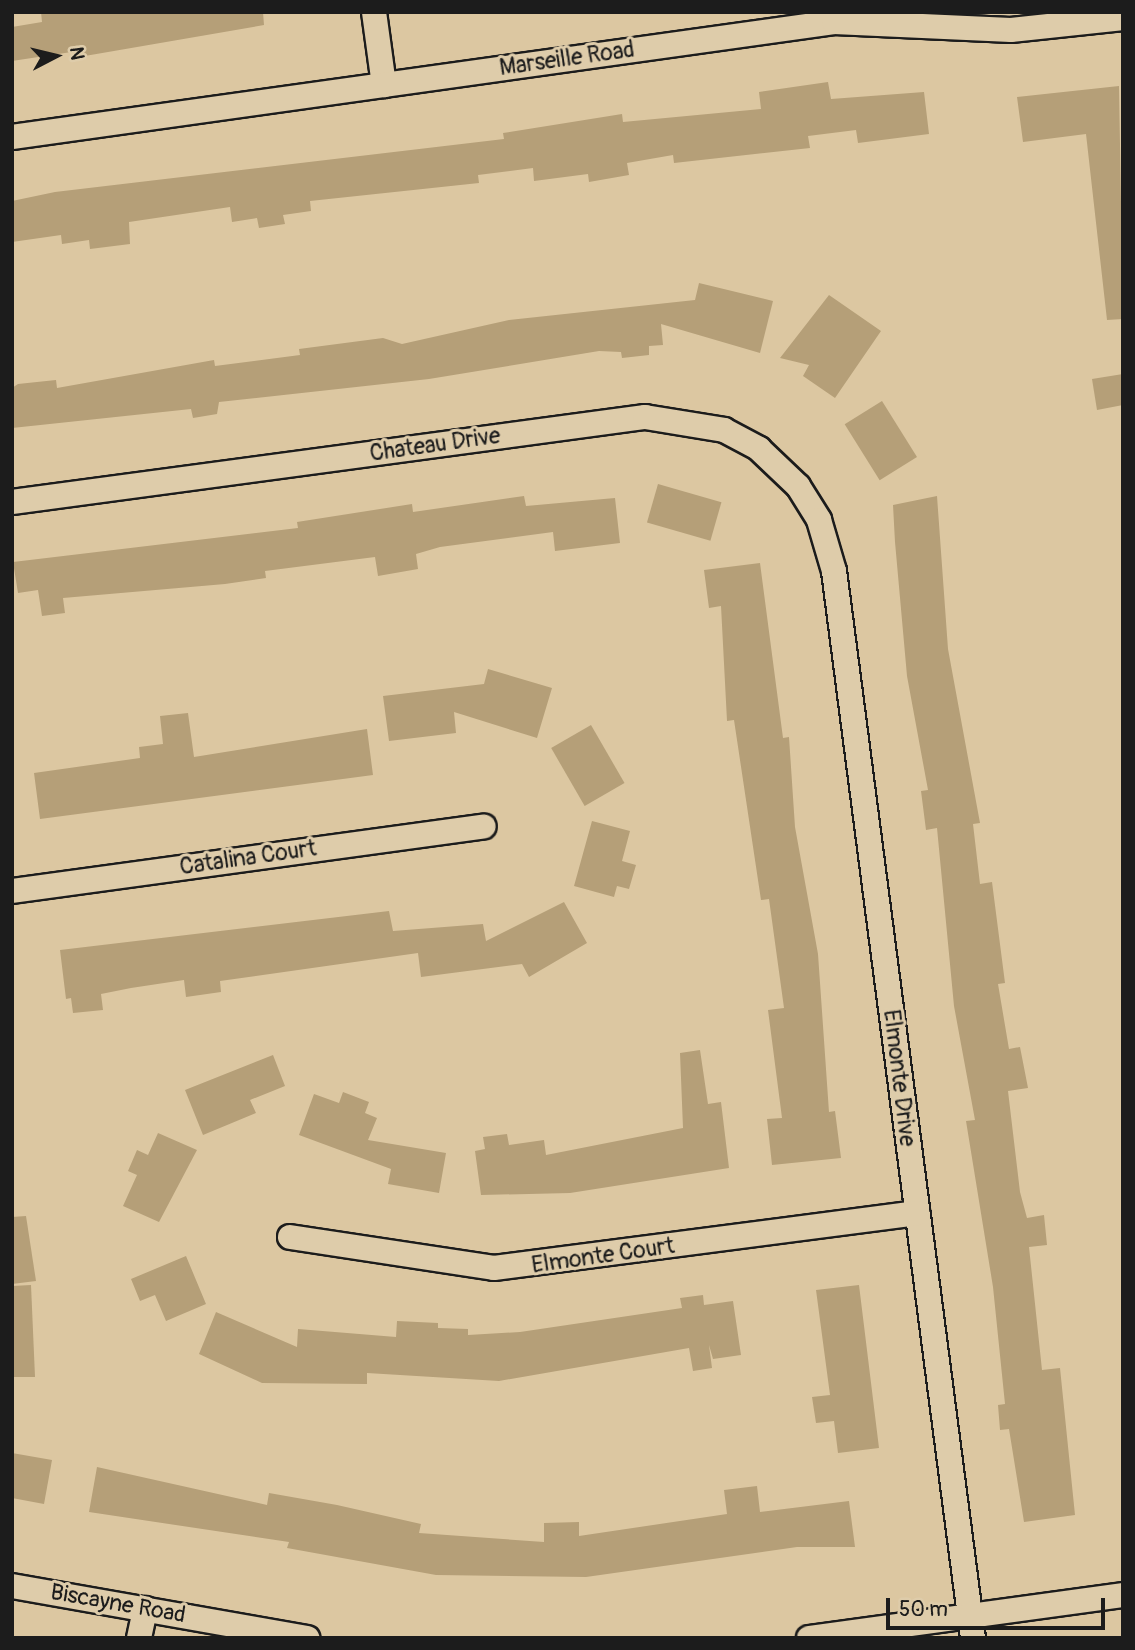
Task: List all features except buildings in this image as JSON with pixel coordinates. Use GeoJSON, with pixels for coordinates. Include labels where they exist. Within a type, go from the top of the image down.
{"type":"FeatureCollection","features":[{"type":"Feature","properties":{"kind":"street"},"geometry":{"type":"LineString","coordinates":[[374,12],[384,85]]}},
{"type":"Feature","properties":{"kind":"street","name":"Marseille Road"},"geometry":{"type":"LineString","coordinates":[[12,136],[384,85],[750,23],[845,21],[1011,30],[1123,18]]}},
{"type":"Feature","properties":{"kind":"street","name":"Chateau Drive"},"geometry":{"type":"LineString","coordinates":[[12,502],[658,417],[724,429],[759,449],[798,486],[820,520]]}},
{"type":"Feature","properties":{"kind":"street","name":"Elmonte Drive"},"geometry":{"type":"LineString","coordinates":[[820,520],[834,571],[972,1627]]}},
{"type":"Feature","properties":{"kind":"street","name":"Catalina Court"},"geometry":{"type":"LineString","coordinates":[[12,891],[484,826]]}},
{"type":"Feature","properties":{"kind":"street","name":"Elmonte Court"},"geometry":{"type":"LineString","coordinates":[[290,1237],[494,1268],[917,1213]]}},
{"type":"Feature","properties":{"kind":"street","name":"Biscayne Road"},"geometry":{"type":"LineString","coordinates":[[12,1586],[307,1638]]}},
{"type":"Feature","properties":{"kind":"street"},"geometry":{"type":"LineString","coordinates":[[809,1638],[972,1627],[1123,1595]]}},
{"type":"Feature","properties":{"kind":"street"},"geometry":{"type":"LineString","coordinates":[[139,1638],[145,1609]]}}]}
